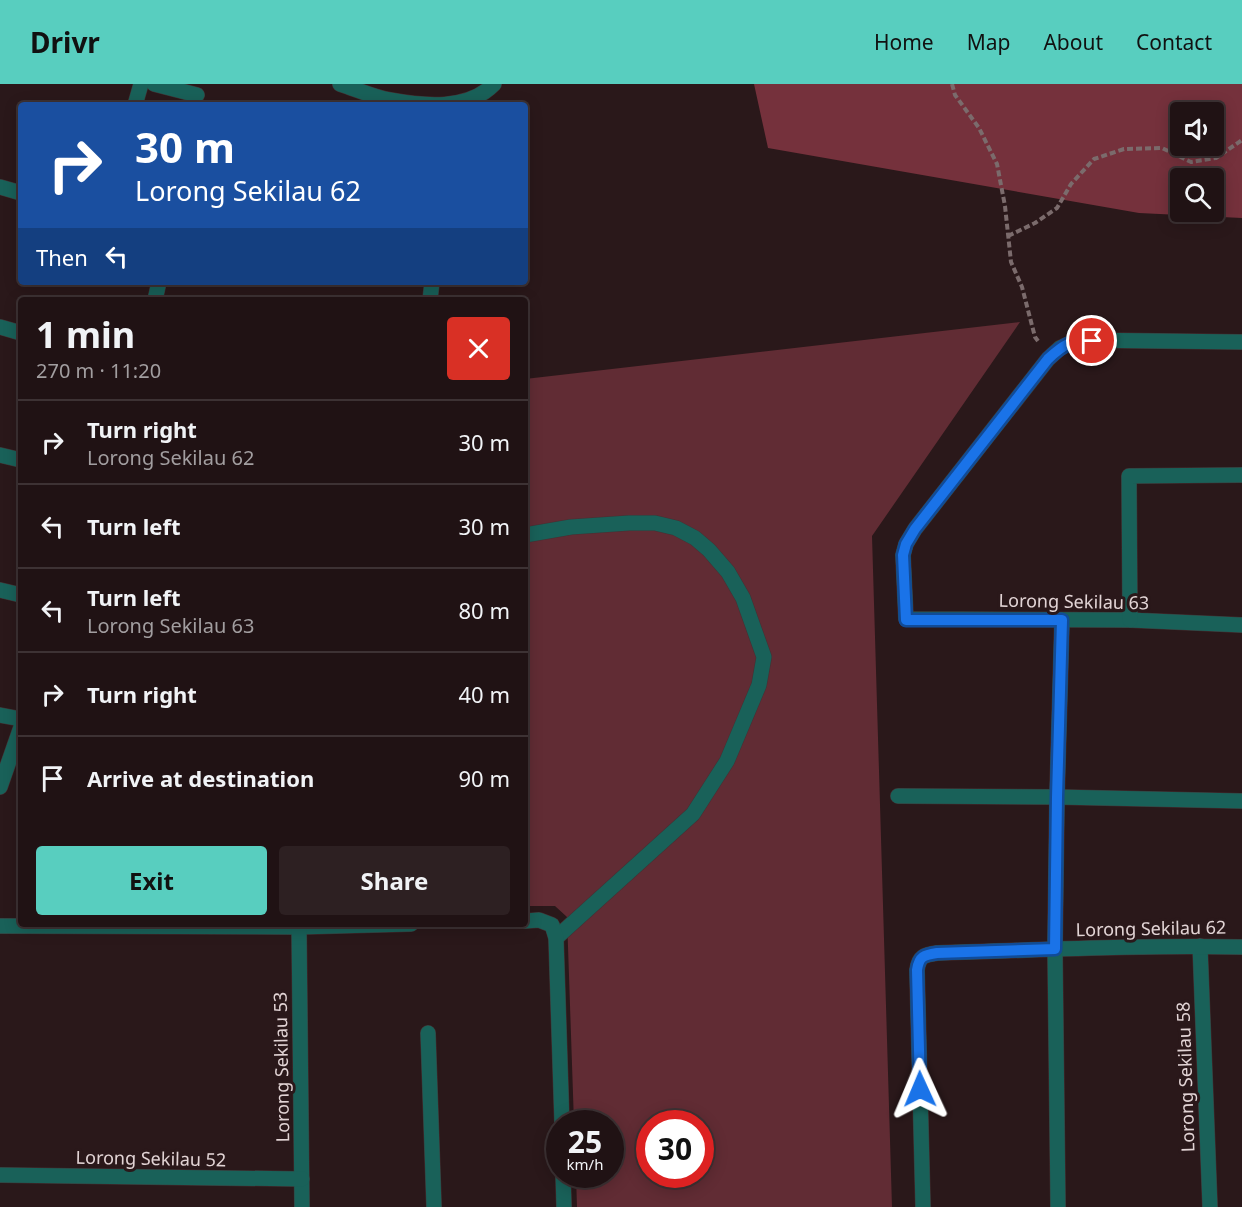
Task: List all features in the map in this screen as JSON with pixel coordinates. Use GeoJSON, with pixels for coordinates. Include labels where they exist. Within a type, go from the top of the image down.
{"type":"FeatureCollection","features":[{"type":"Feature","properties":{"kind":"street"},"geometry":{"type":"LineString","coordinates":[[136,102],[141,84]]}},
{"type":"Feature","properties":{"kind":"street"},"geometry":{"type":"LineString","coordinates":[[154,84],[197,95]]}},
{"type":"Feature","properties":{"kind":"street"},"geometry":{"type":"LineString","coordinates":[[340,84],[388,100],[406,102]]}},
{"type":"Feature","properties":{"kind":"street"},"geometry":{"type":"LineString","coordinates":[[461,102],[469,100],[494,84]]}},
{"type":"Feature","properties":{"kind":"street"},"geometry":{"type":"LineString","coordinates":[[0,187],[18,192]]}},
{"type":"Feature","properties":{"kind":"street"},"geometry":{"type":"LineString","coordinates":[[0,327],[18,332]]}},
{"type":"Feature","properties":{"kind":"street"},"geometry":{"type":"LineString","coordinates":[[1048,359],[1060,348],[1077,340],[1242,342]]}},
{"type":"Feature","properties":{"kind":"street","name":"Lorong Sekilau 63"},"geometry":{"type":"LineString","coordinates":[[1048,359],[915,529],[906,544],[903,555],[906,620],[1130,620],[1242,625]]}},
{"type":"Feature","properties":{"kind":"street"},"geometry":{"type":"LineString","coordinates":[[0,455],[18,459]]}},
{"type":"Feature","properties":{"kind":"street"},"geometry":{"type":"LineString","coordinates":[[1130,620],[1129,476],[1242,475]]}},
{"type":"Feature","properties":{"kind":"street"},"geometry":{"type":"LineString","coordinates":[[528,534],[571,527],[629,523],[655,523],[676,528],[695,538],[710,550],[728,572],[743,597],[764,657],[759,685],[727,760],[693,813],[556,938]]}},
{"type":"Feature","properties":{"kind":"street"},"geometry":{"type":"LineString","coordinates":[[0,590],[18,594]]}},
{"type":"Feature","properties":{"kind":"street"},"geometry":{"type":"LineString","coordinates":[[1058,1207],[1055,949],[1062,620]]}},
{"type":"Feature","properties":{"kind":"street"},"geometry":{"type":"LineString","coordinates":[[0,715],[18,718]]}},
{"type":"Feature","properties":{"kind":"street"},"geometry":{"type":"LineString","coordinates":[[0,787],[18,736]]}},
{"type":"Feature","properties":{"kind":"street"},"geometry":{"type":"LineString","coordinates":[[898,796],[1242,801]]}},
{"type":"Feature","properties":{"kind":"street"},"geometry":{"type":"LineString","coordinates":[[528,921],[539,920],[552,925],[556,938],[562,1110]]}},
{"type":"Feature","properties":{"kind":"street"},"geometry":{"type":"LineString","coordinates":[[0,926],[18,926]]}},
{"type":"Feature","properties":{"kind":"street","name":"Lorong Sekilau 53"},"geometry":{"type":"LineString","coordinates":[[299,927],[302,1207]]}},
{"type":"Feature","properties":{"kind":"street","name":"Lorong Sekilau 58"},"geometry":{"type":"LineString","coordinates":[[1200,946],[1210,1207]]}},
{"type":"Feature","properties":{"kind":"street","name":"Lorong Sekilau 62"},"geometry":{"type":"LineString","coordinates":[[923,1207],[917,970],[918,961],[925,955],[1055,949],[1242,947]]}},
{"type":"Feature","properties":{"kind":"street"},"geometry":{"type":"LineString","coordinates":[[428,1033],[434,1207]]}},
{"type":"Feature","properties":{"kind":"street","name":"Lorong Sekilau 52"},"geometry":{"type":"LineString","coordinates":[[0,1175],[302,1179]]}},
{"type":"Feature","properties":{"kind":"street"},"geometry":{"type":"LineString","coordinates":[[563,1188],[564,1207]]}},
{"type":"Feature","properties":{"kind":"path"},"geometry":{"type":"LineString","coordinates":[[952,84],[955,96],[979,128],[997,164],[1005,206],[1011,262],[1022,287],[1035,337],[1048,359]]}},
{"type":"Feature","properties":{"kind":"path"},"geometry":{"type":"LineString","coordinates":[[1008,236],[1035,223],[1057,208],[1071,184],[1094,159],[1124,149],[1162,148],[1191,162],[1216,158],[1242,140]]}},
{"type":"Feature","properties":{"kind":"shaded area"},"geometry":{"type":"Polygon","coordinates":[[[754,84],[1242,84],[1242,218],[1224,217],[1224,168],[1170,168],[1170,215],[1139,213],[768,148],[754,84]]]}},
{"type":"Feature","properties":{"kind":"shaded area"},"geometry":{"type":"Polygon","coordinates":[[[1020,322],[872,536],[892,1207],[577,1207],[576,1188],[624,1188],[624,1110],[574,1110],[567,917],[555,906],[528,906],[528,379],[1020,322]]]}},
{"type":"Feature","properties":{"kind":"route"},"geometry":{"type":"LineString","coordinates":[[920,1089],[918,961],[925,955],[937,953],[1055,949],[1062,620],[906,620],[903,555],[906,544],[915,529],[1048,359],[1060,348],[1077,340],[1092,341]]}}]}
